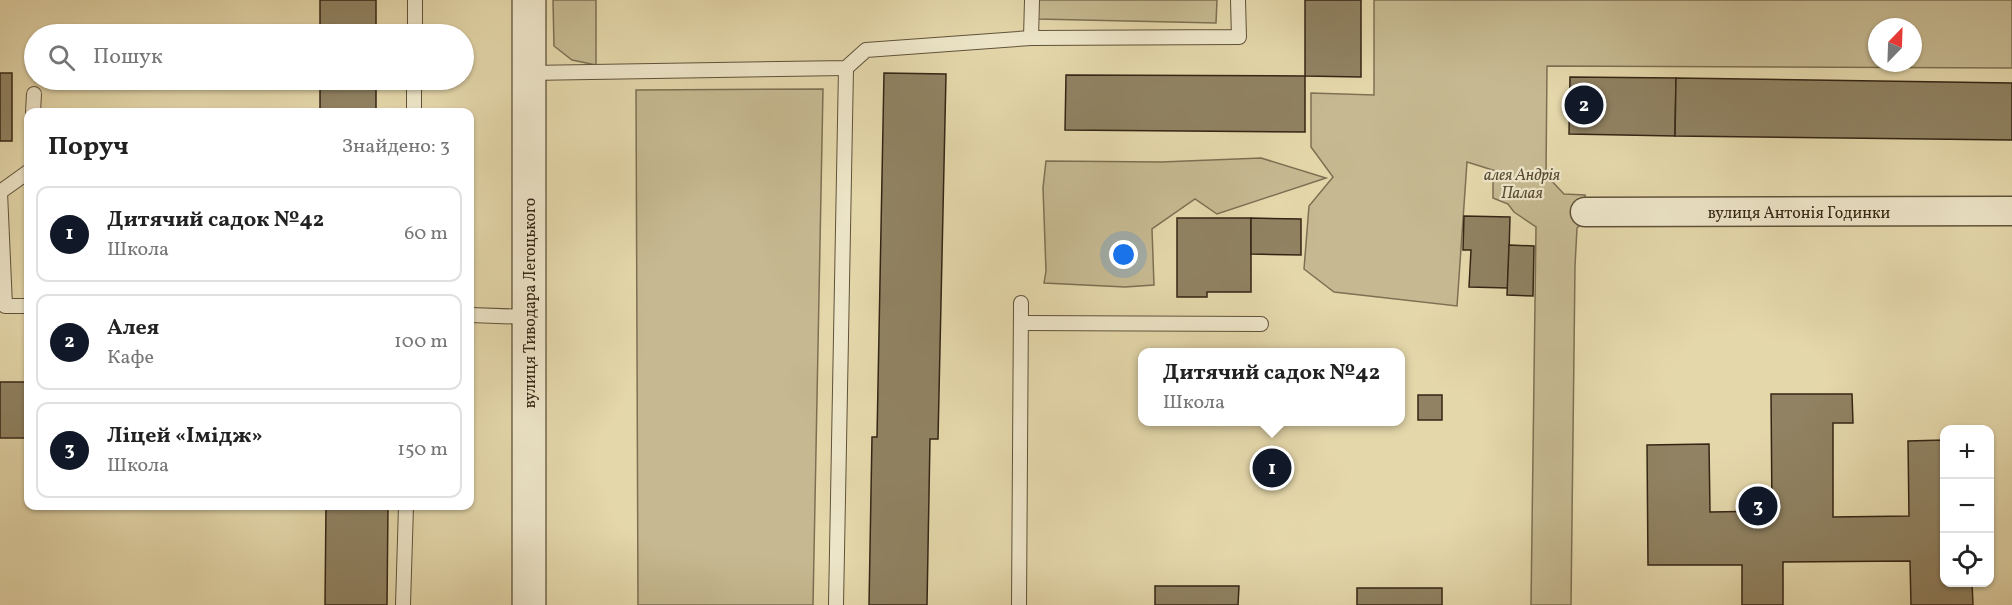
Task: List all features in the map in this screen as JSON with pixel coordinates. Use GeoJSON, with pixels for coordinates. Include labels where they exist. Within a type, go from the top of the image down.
{"type":"FeatureCollection","features":[{"type":"Feature","properties":{"kind":"street","name":"вулиця Тиводара Легоцького"},"geometry":{"type":"LineString","coordinates":[[529,0],[529,605]]}},
{"type":"Feature","properties":{"kind":"street","name":"вулиця Антонія Годинки"},"geometry":{"type":"LineString","coordinates":[[1585,212],[2012,211]]}},
{"type":"Feature","properties":{"kind":"lane"},"geometry":{"type":"LineString","coordinates":[[415,0],[415,24]]}},
{"type":"Feature","properties":{"kind":"lane"},"geometry":{"type":"LineString","coordinates":[[1031,38],[1032,0]]}},
{"type":"Feature","properties":{"kind":"lane"},"geometry":{"type":"LineString","coordinates":[[528,73],[846,68],[866,51],[1031,38],[1239,37],[1239,0]]}},
{"type":"Feature","properties":{"kind":"lane"},"geometry":{"type":"LineString","coordinates":[[836,605],[846,68]]}},
{"type":"Feature","properties":{"kind":"lane"},"geometry":{"type":"LineString","coordinates":[[414,90],[414,108]]}},
{"type":"Feature","properties":{"kind":"lane"},"geometry":{"type":"LineString","coordinates":[[33,108],[34,94]]}},
{"type":"Feature","properties":{"kind":"lane"},"geometry":{"type":"LineString","coordinates":[[24,175],[0,192],[5,306],[24,306]]}},
{"type":"Feature","properties":{"kind":"lane"},"geometry":{"type":"LineString","coordinates":[[1019,605],[1021,303]]}},
{"type":"Feature","properties":{"kind":"lane"},"geometry":{"type":"LineString","coordinates":[[474,315],[528,317]]}},
{"type":"Feature","properties":{"kind":"lane"},"geometry":{"type":"LineString","coordinates":[[1022,322],[1261,324]]}},
{"type":"Feature","properties":{"kind":"lane"},"geometry":{"type":"LineString","coordinates":[[403,605],[406,510]]}},
{"type":"Feature","properties":{"kind":"green space"},"geometry":{"type":"Polygon","coordinates":[[[553,0],[596,0],[596,65],[572,60],[554,46],[553,0]]]}},
{"type":"Feature","properties":{"kind":"green space"},"geometry":{"type":"Polygon","coordinates":[[[1038,0],[1217,0],[1216,23],[1038,19],[1038,0]]]}},
{"type":"Feature","properties":{"kind":"green space","name":"алея Андрія Палая"},"geometry":{"type":"Polygon","coordinates":[[[1374,0],[2012,0],[2012,68],[1922,68],[1922,18],[1868,18],[1868,67],[1547,66],[1546,175],[1564,194],[1585,195],[1586,219],[1577,228],[1575,266],[1571,605],[1531,605],[1536,227],[1514,212],[1508,204],[1493,198],[1493,180],[1499,172],[1467,162],[1457,306],[1334,292],[1304,269],[1309,206],[1333,177],[1311,147],[1311,93],[1374,95],[1374,0]]]}},
{"type":"Feature","properties":{"kind":"green space"},"geometry":{"type":"Polygon","coordinates":[[[823,89],[813,605],[638,605],[636,90],[823,89]]]}},
{"type":"Feature","properties":{"kind":"green space"},"geometry":{"type":"Polygon","coordinates":[[[1261,158],[1326,178],[1217,214],[1195,199],[1152,229],[1154,285],[1125,287],[1044,283],[1046,271],[1043,188],[1046,161],[1161,162],[1261,158]]]}},
{"type":"Feature","properties":{"kind":"building"},"geometry":{"type":"Polygon","coordinates":[[[320,0],[376,0],[376,24],[320,24],[320,0]]]}},
{"type":"Feature","properties":{"kind":"building"},"geometry":{"type":"Polygon","coordinates":[[[1305,0],[1361,0],[1361,77],[1305,76],[1305,0]]]}},
{"type":"Feature","properties":{"kind":"building"},"geometry":{"type":"Polygon","coordinates":[[[0,73],[12,73],[12,141],[0,141],[0,73]]]}},
{"type":"Feature","properties":{"kind":"building"},"geometry":{"type":"Polygon","coordinates":[[[884,73],[946,74],[938,439],[930,439],[927,605],[869,605],[872,437],[877,437],[884,73]]]}},
{"type":"Feature","properties":{"kind":"building"},"geometry":{"type":"Polygon","coordinates":[[[1066,75],[1305,76],[1305,132],[1065,130],[1066,75]]]}},
{"type":"Feature","properties":{"kind":"building"},"geometry":{"type":"Polygon","coordinates":[[[1570,77],[1676,78],[1675,136],[1569,134],[1570,77]]]}},
{"type":"Feature","properties":{"kind":"building"},"geometry":{"type":"Polygon","coordinates":[[[1676,78],[2012,83],[2012,140],[1675,136],[1676,78]]]}},
{"type":"Feature","properties":{"kind":"building"},"geometry":{"type":"Polygon","coordinates":[[[320,90],[376,90],[376,108],[320,108],[320,90]]]}},
{"type":"Feature","properties":{"kind":"building"},"geometry":{"type":"Polygon","coordinates":[[[1464,216],[1510,217],[1508,288],[1469,287],[1471,250],[1463,250],[1464,216]]]}},
{"type":"Feature","properties":{"kind":"building"},"geometry":{"type":"Polygon","coordinates":[[[1177,218],[1251,218],[1251,292],[1207,292],[1207,297],[1177,297],[1177,218]]]}},
{"type":"Feature","properties":{"kind":"building"},"geometry":{"type":"Polygon","coordinates":[[[1251,218],[1301,219],[1301,255],[1251,254],[1251,218]]]}},
{"type":"Feature","properties":{"kind":"building"},"geometry":{"type":"Polygon","coordinates":[[[1509,245],[1534,246],[1533,296],[1507,295],[1509,245]]]}},
{"type":"Feature","properties":{"kind":"building"},"geometry":{"type":"Polygon","coordinates":[[[0,382],[24,382],[24,438],[0,438],[0,382]]]}},
{"type":"Feature","properties":{"kind":"building"},"geometry":{"type":"Polygon","coordinates":[[[1771,394],[1852,394],[1853,423],[1833,423],[1833,517],[1909,516],[1908,441],[1940,440],[1940,587],[1972,587],[1973,605],[1911,605],[1910,561],[1783,562],[1783,605],[1742,605],[1742,565],[1648,565],[1647,445],[1709,444],[1710,512],[1772,511],[1771,394]]]}},
{"type":"Feature","properties":{"kind":"building"},"geometry":{"type":"Polygon","coordinates":[[[1418,395],[1442,395],[1442,420],[1418,420],[1418,395]]]}},
{"type":"Feature","properties":{"kind":"building"},"geometry":{"type":"Polygon","coordinates":[[[326,510],[388,510],[387,605],[325,605],[326,510]]]}},
{"type":"Feature","properties":{"kind":"building"},"geometry":{"type":"Polygon","coordinates":[[[1155,586],[1239,586],[1238,605],[1155,605],[1155,586]]]}},
{"type":"Feature","properties":{"kind":"building"},"geometry":{"type":"Polygon","coordinates":[[[1357,588],[1442,588],[1442,605],[1357,605],[1357,588]]]}},
{"type":"Feature","properties":{"kind":"place","name":"Алея"},"geometry":{"type":"Point","coordinates":[1584,105]}},
{"type":"Feature","properties":{"kind":"place","name":"Дитячий садок №42"},"geometry":{"type":"Point","coordinates":[1272,468]}},
{"type":"Feature","properties":{"kind":"place","name":"Ліцей «Імідж»"},"geometry":{"type":"Point","coordinates":[1758,506]}}]}
